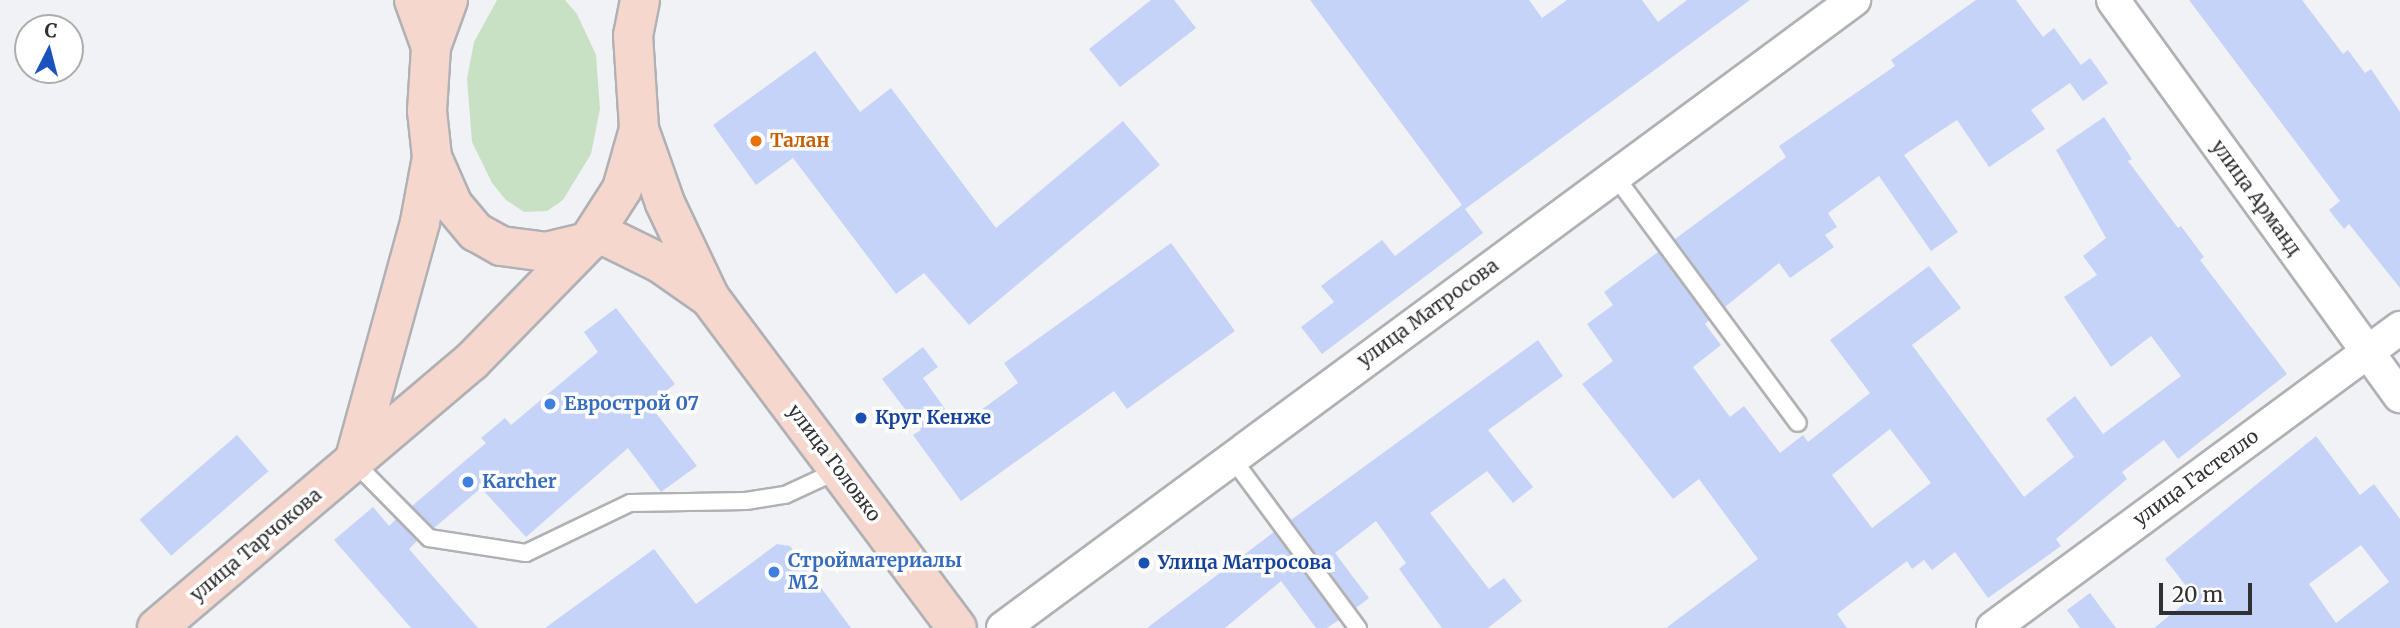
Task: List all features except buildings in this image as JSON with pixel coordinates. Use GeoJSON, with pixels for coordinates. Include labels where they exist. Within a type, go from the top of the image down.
{"type":"FeatureCollection","features":[{"type":"Feature","properties":{"kind":"main road"},"geometry":{"type":"LineString","coordinates":[[414,0],[431,47]]}},
{"type":"Feature","properties":{"kind":"main road"},"geometry":{"type":"LineString","coordinates":[[448,0],[431,47],[427,111],[432,157],[453,205],[476,232],[501,246],[546,252],[593,237],[660,263],[710,298]]}},
{"type":"Feature","properties":{"kind":"main road"},"geometry":{"type":"LineString","coordinates":[[618,0],[637,17],[639,129],[665,202],[710,298]]}},
{"type":"Feature","properties":{"kind":"main road","name":"улица Тарчокова"},"geometry":{"type":"LineString","coordinates":[[157,628],[471,362],[593,237],[622,189],[639,129]]}},
{"type":"Feature","properties":{"kind":"main road"},"geometry":{"type":"LineString","coordinates":[[354,462],[415,242],[432,157]]}},
{"type":"Feature","properties":{"kind":"main road","name":"улица Головко"},"geometry":{"type":"LineString","coordinates":[[710,298],[957,628]]}},
{"type":"Feature","properties":{"kind":"street","name":"улица Матросова"},"geometry":{"type":"LineString","coordinates":[[1003,628],[1854,0]]}},
{"type":"Feature","properties":{"kind":"street","name":"улица Арманд"},"geometry":{"type":"LineString","coordinates":[[2113,0],[2400,396]]}},
{"type":"Feature","properties":{"kind":"street","name":"улица Гастелло"},"geometry":{"type":"LineString","coordinates":[[1993,628],[2400,328]]}},
{"type":"Feature","properties":{"kind":"lane"},"geometry":{"type":"LineString","coordinates":[[1615,176],[1798,423]]}},
{"type":"Feature","properties":{"kind":"lane"},"geometry":{"type":"LineString","coordinates":[[1232,458],[1358,628]]}},
{"type":"Feature","properties":{"kind":"lane"},"geometry":{"type":"LineString","coordinates":[[354,462],[429,538],[526,553],[630,503],[746,501],[785,495],[839,470]]}},
{"type":"Feature","properties":{"kind":"green space"},"geometry":{"type":"Polygon","coordinates":[[[497,0],[565,0],[577,14],[596,55],[600,109],[591,154],[563,200],[547,211],[524,212],[506,200],[492,183],[472,142],[467,79],[474,42],[497,0]]]}},
{"type":"Feature","properties":{"kind":"place","name":"Талан"},"geometry":{"type":"Point","coordinates":[756,141]}},
{"type":"Feature","properties":{"kind":"place","name":"Еврострой 07"},"geometry":{"type":"Point","coordinates":[550,404]}},
{"type":"Feature","properties":{"kind":"place","name":"Круг Кенже"},"geometry":{"type":"Point","coordinates":[861,418]}},
{"type":"Feature","properties":{"kind":"place","name":"Kаrcher"},"geometry":{"type":"Point","coordinates":[468,482]}},
{"type":"Feature","properties":{"kind":"place","name":"Улица Матросова"},"geometry":{"type":"Point","coordinates":[1144,563]}},
{"type":"Feature","properties":{"kind":"place","name":"Стройматериалы М2"},"geometry":{"type":"Point","coordinates":[774,572]}}]}
